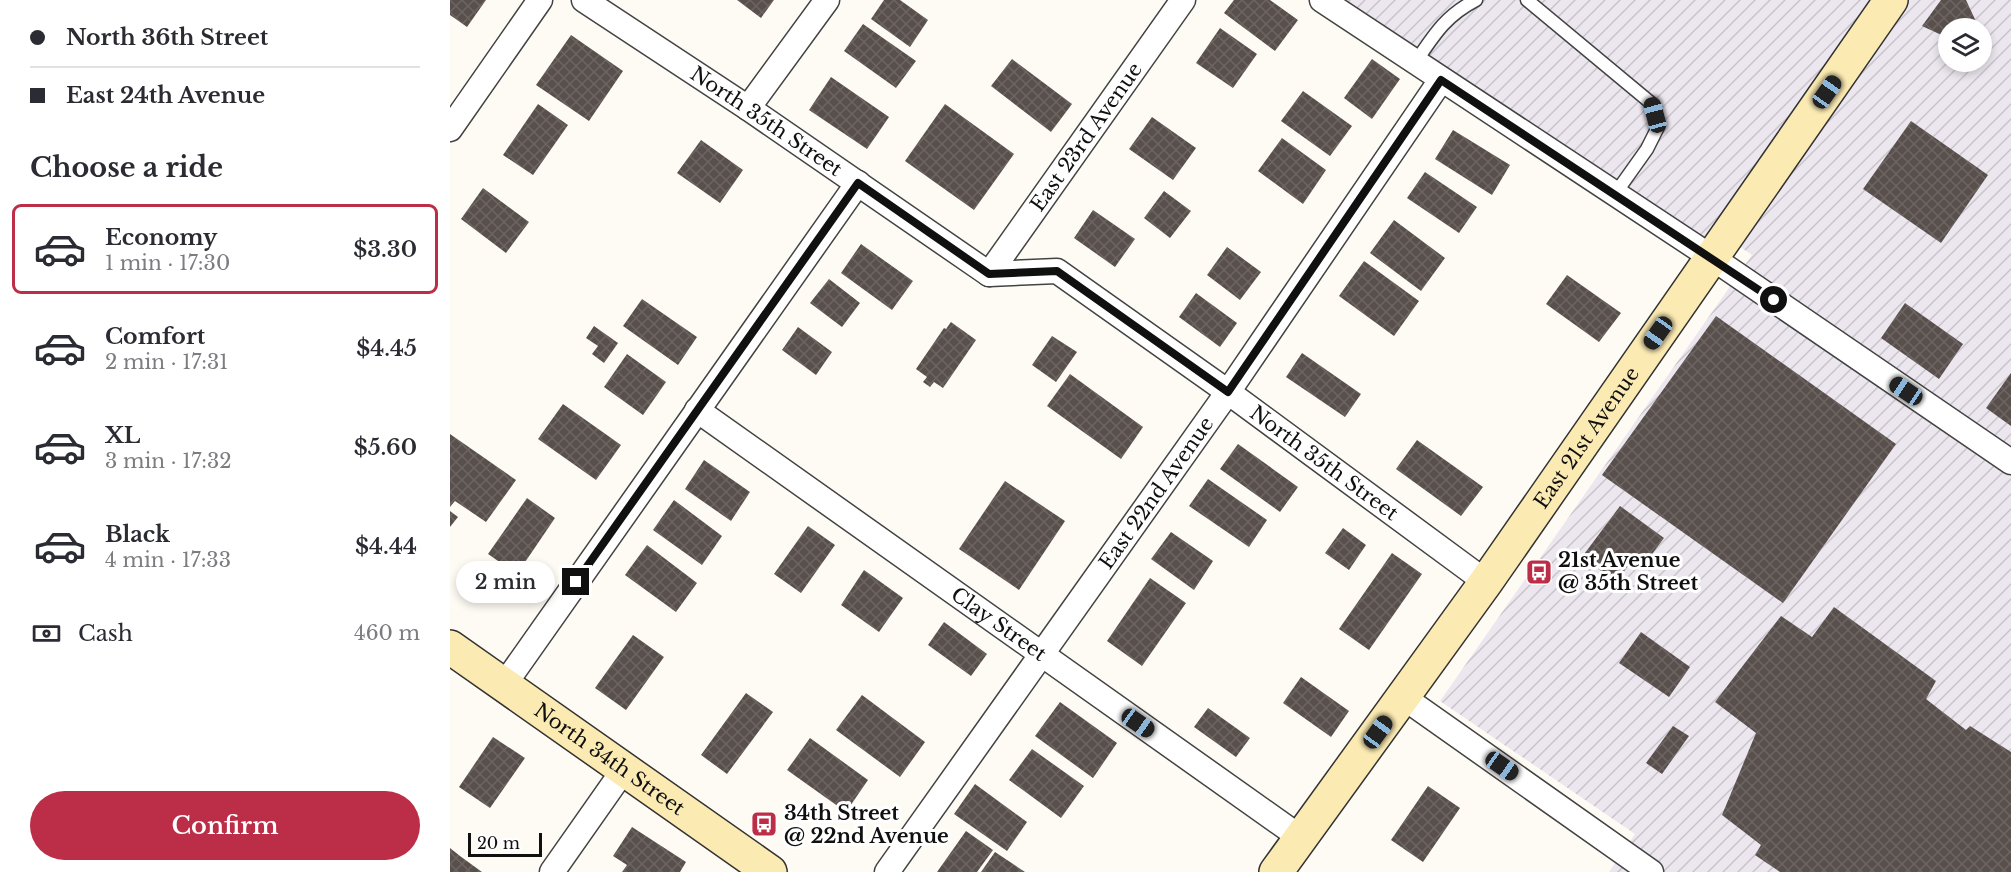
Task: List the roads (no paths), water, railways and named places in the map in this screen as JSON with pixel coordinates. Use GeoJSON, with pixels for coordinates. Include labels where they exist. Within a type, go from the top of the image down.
{"type":"FeatureCollection","features":[{"type":"Feature","properties":{"kind":"street"},"geometry":{"type":"LineString","coordinates":[[450,129],[540,0]]}},
{"type":"Feature","properties":{"kind":"street","name":"North 35th Street"},"geometry":{"type":"LineString","coordinates":[[584,0],[748,108],[989,274],[1057,271],[1228,392],[1486,582]]}},
{"type":"Feature","properties":{"kind":"street"},"geometry":{"type":"LineString","coordinates":[[748,108],[827,0]]}},
{"type":"Feature","properties":{"kind":"street","name":"East 23rd Avenue"},"geometry":{"type":"LineString","coordinates":[[989,274],[1183,0]]}},
{"type":"Feature","properties":{"kind":"street"},"geometry":{"type":"LineString","coordinates":[[1323,0],[1711,257],[2011,462]]}},
{"type":"Feature","properties":{"kind":"street","name":"East 21st Avenue"},"geometry":{"type":"LineString","coordinates":[[1276,872],[1486,582],[1891,0]]}},
{"type":"Feature","properties":{"kind":"street","name":"East 22nd Avenue"},"geometry":{"type":"LineString","coordinates":[[887,872],[1228,392],[1441,80]]}},
{"type":"Feature","properties":{"kind":"street"},"geometry":{"type":"LineString","coordinates":[[504,685],[858,183]]}},
{"type":"Feature","properties":{"kind":"street","name":"Clay Street"},"geometry":{"type":"LineString","coordinates":[[697,410],[1301,838]]}},
{"type":"Feature","properties":{"kind":"street","name":"North 34th Street"},"geometry":{"type":"LineString","coordinates":[[450,647],[770,872]]}},
{"type":"Feature","properties":{"kind":"street"},"geometry":{"type":"LineString","coordinates":[[1403,697],[1651,872]]}},
{"type":"Feature","properties":{"kind":"street"},"geometry":{"type":"LineString","coordinates":[[552,872],[625,768]]}},
{"type":"Feature","properties":{"kind":"lane"},"geometry":{"type":"LineString","coordinates":[[1415,63],[1443,24],[1458,9],[1476,0]]}},
{"type":"Feature","properties":{"kind":"lane"},"geometry":{"type":"LineString","coordinates":[[1527,0],[1651,103],[1658,127],[1647,149],[1615,194]]}},
{"type":"Feature","properties":{"kind":"place","name":"21st Avenue @ 35th Street"},"geometry":{"type":"Point","coordinates":[1539,572]}},
{"type":"Feature","properties":{"kind":"place","name":"34th Street @ 22nd Avenue"},"geometry":{"type":"Point","coordinates":[764,824]}}]}
